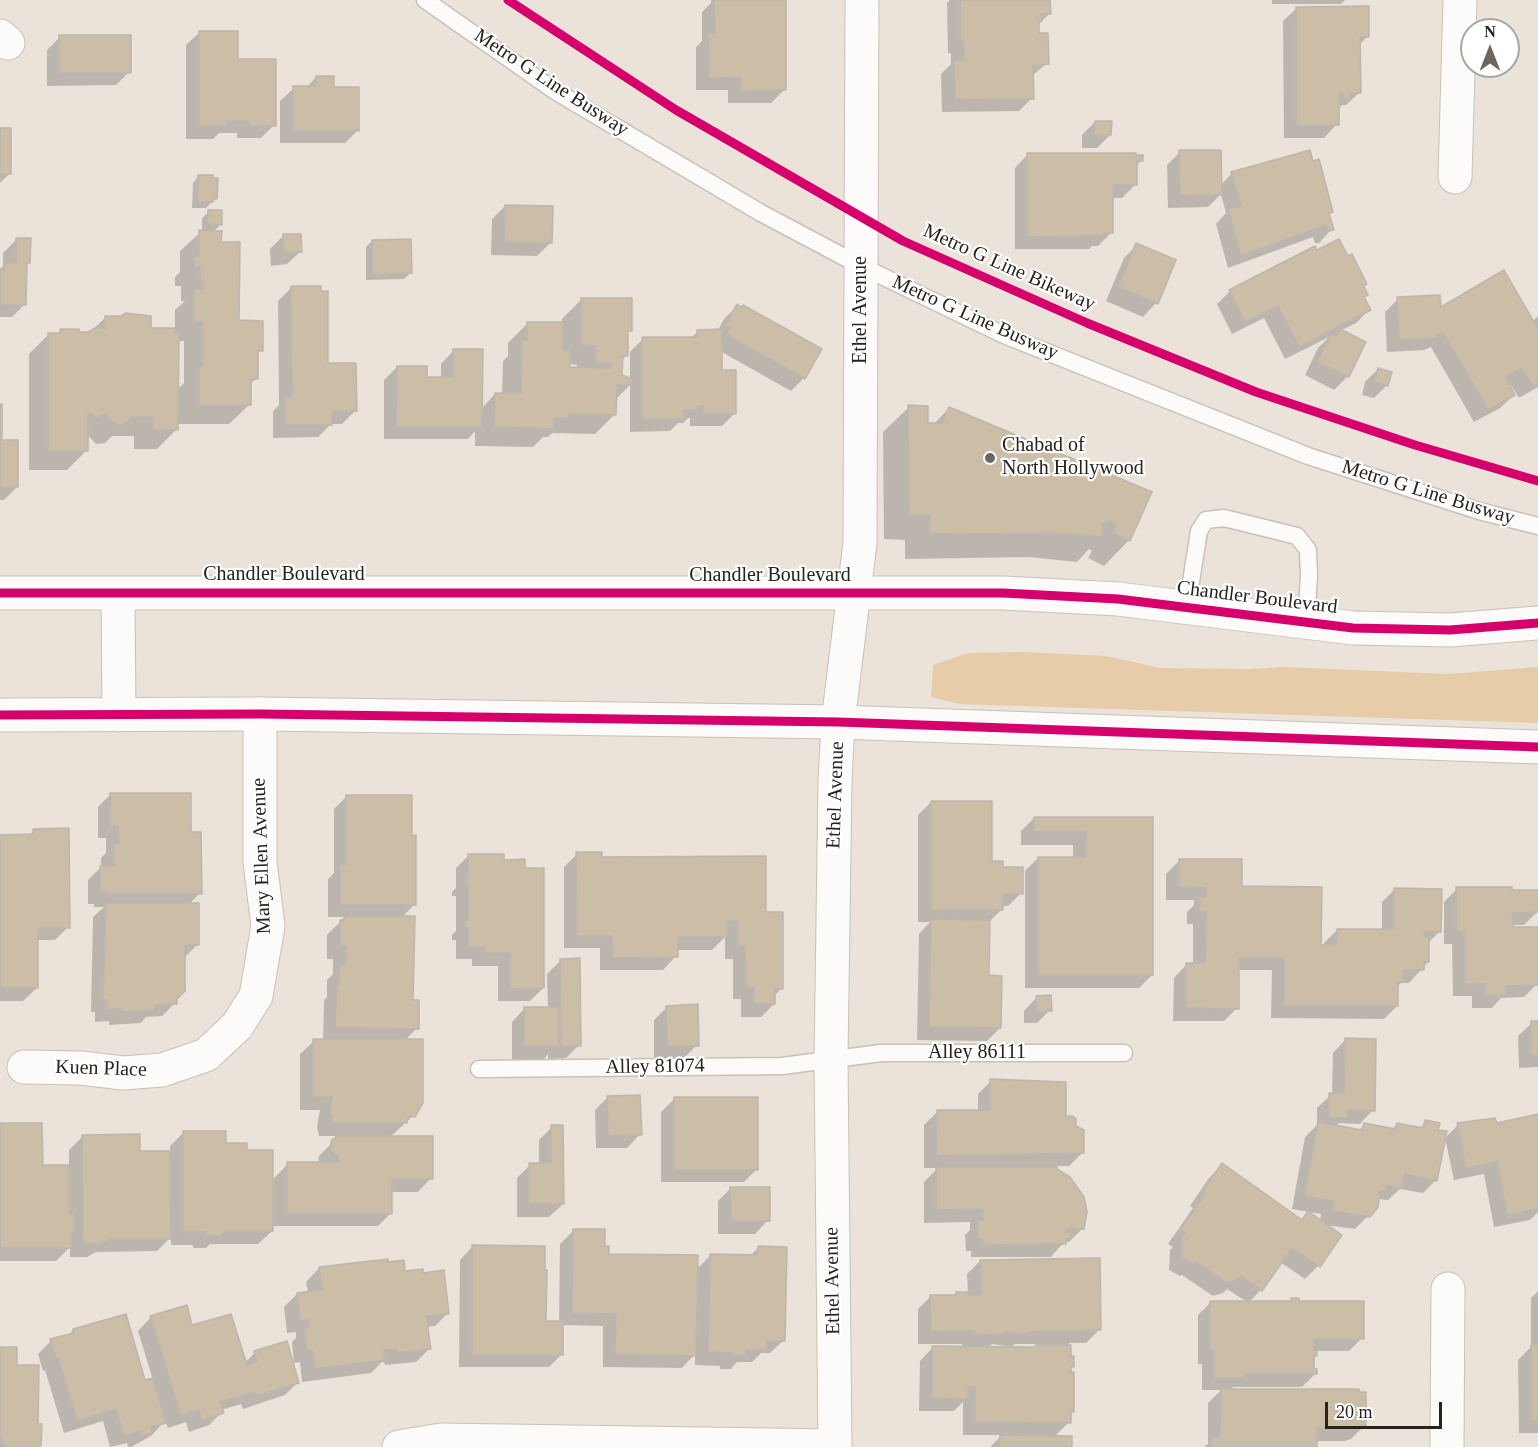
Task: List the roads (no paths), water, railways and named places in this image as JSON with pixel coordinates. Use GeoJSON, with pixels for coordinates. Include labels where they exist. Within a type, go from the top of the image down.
{"type":"FeatureCollection","features":[{"type":"Feature","properties":{"kind":"street","name":"Ethel Avenue"},"geometry":{"type":"LineString","coordinates":[[835,1446],[831,1060],[835,781],[838,722],[860,543],[862,0]]}},
{"type":"Feature","properties":{"kind":"street"},"geometry":{"type":"LineString","coordinates":[[1455,177],[1460,0]]}},
{"type":"Feature","properties":{"kind":"street","name":"Chandler Boulevard"},"geometry":{"type":"LineString","coordinates":[[0,593],[1015,594],[1118,599],[1353,628],[1450,630],[1538,622]]}},
{"type":"Feature","properties":{"kind":"street"},"geometry":{"type":"LineString","coordinates":[[118,593],[119,715]]}},
{"type":"Feature","properties":{"kind":"street"},"geometry":{"type":"LineString","coordinates":[[0,715],[260,714],[838,722],[1538,747]]}},
{"type":"Feature","properties":{"kind":"street","name":"Mary Ellen Avenue"},"geometry":{"type":"LineString","coordinates":[[256,996],[268,926],[260,862],[260,714]]}},
{"type":"Feature","properties":{"kind":"street","name":"Kuen Place"},"geometry":{"type":"LineString","coordinates":[[24,1067],[81,1068],[123,1073],[162,1070],[206,1055],[237,1026],[256,996]]}},
{"type":"Feature","properties":{"kind":"street"},"geometry":{"type":"LineString","coordinates":[[1447,1447],[1448,1289]]}},
{"type":"Feature","properties":{"kind":"street"},"geometry":{"type":"LineString","coordinates":[[399,1447],[441,1440],[835,1446]]}},
{"type":"Feature","properties":{"kind":"lane","name":"Metro G Line Busway"},"geometry":{"type":"LineString","coordinates":[[425,0],[555,91],[761,213],[861,266],[1004,335],[1308,456],[1479,511],[1538,526]]}},
{"type":"Feature","properties":{"kind":"lane"},"geometry":{"type":"LineString","coordinates":[[1187,607],[1199,531],[1206,520],[1224,518],[1297,536],[1308,549],[1306,623]]}},
{"type":"Feature","properties":{"kind":"lane","name":"Alley 86111"},"geometry":{"type":"LineString","coordinates":[[831,1060],[881,1053],[1124,1053]]}},
{"type":"Feature","properties":{"kind":"lane","name":"Alley 81074"},"geometry":{"type":"LineString","coordinates":[[478,1069],[782,1066],[831,1060]]}},
{"type":"Feature","properties":{"kind":"place","name":"Chabad of North Hollywood"},"geometry":{"type":"Point","coordinates":[990,458]}}]}
